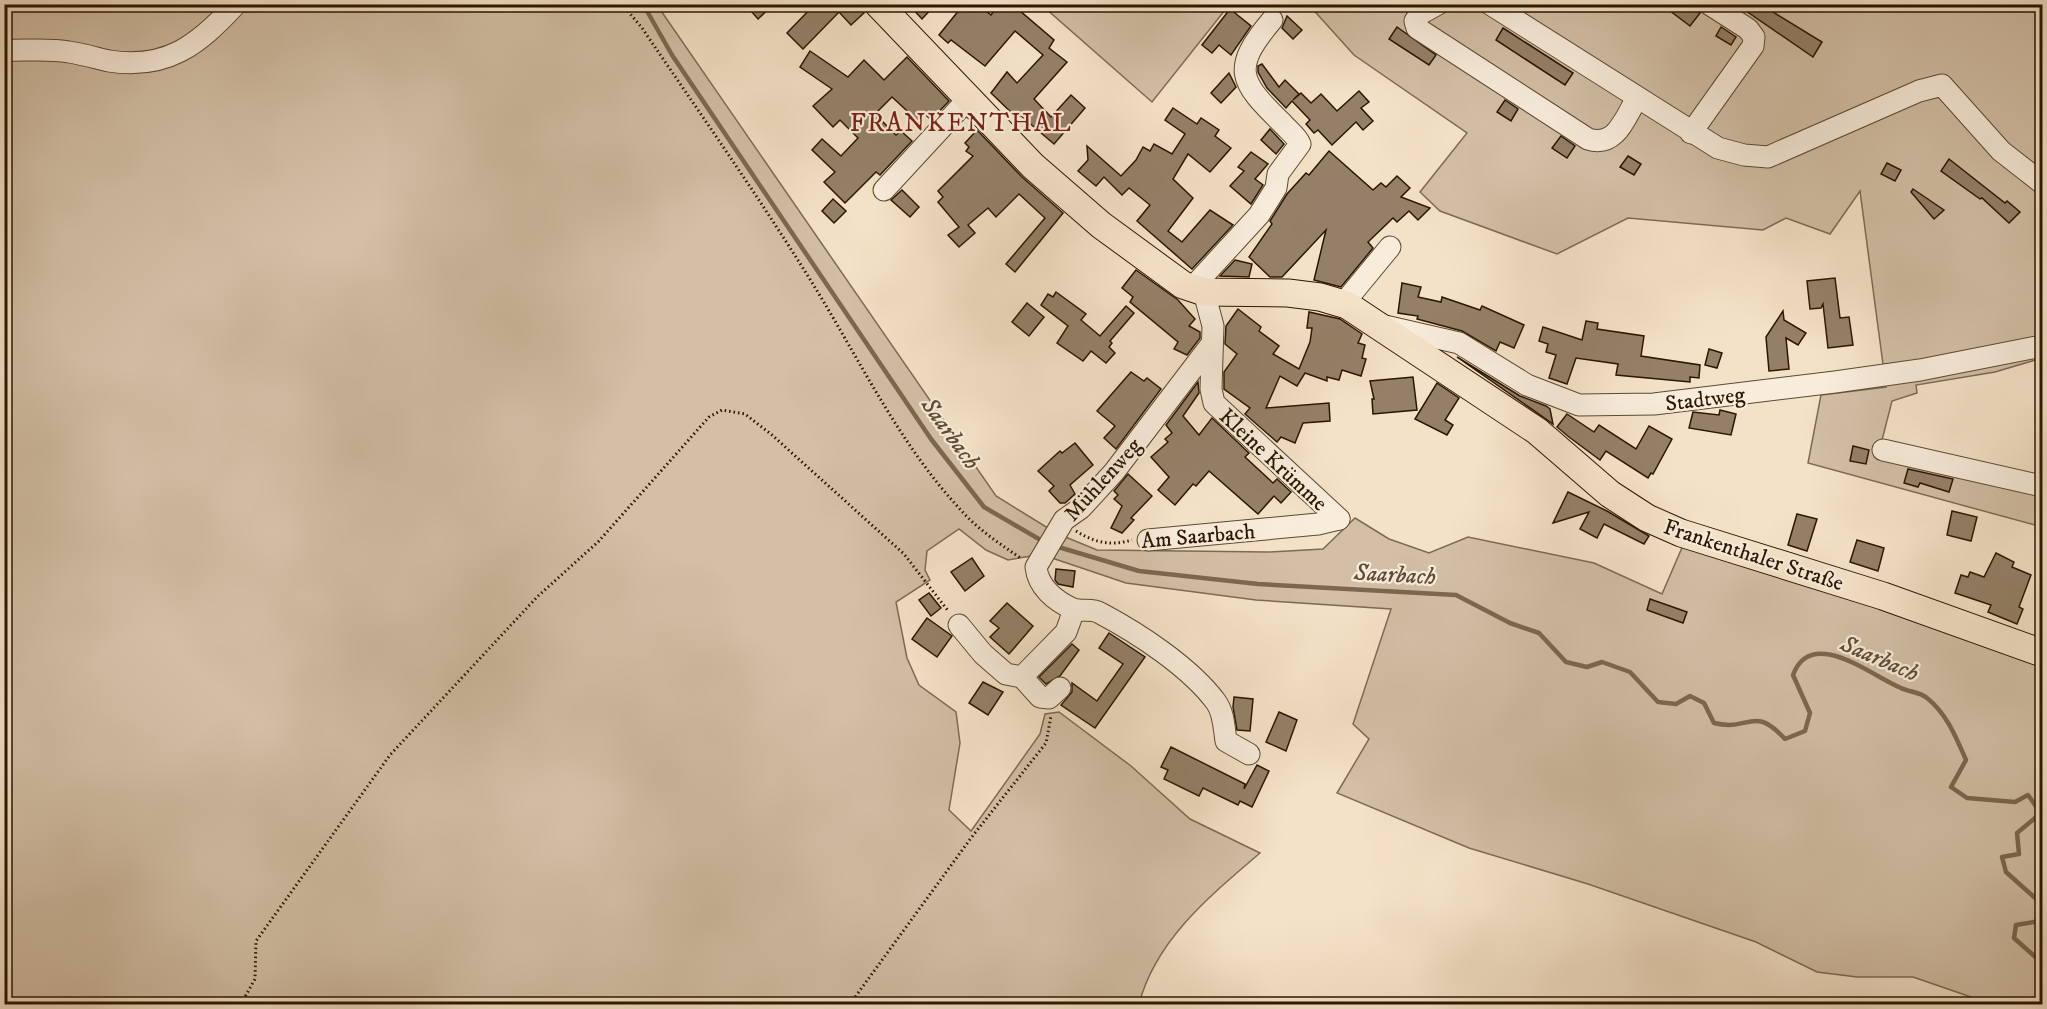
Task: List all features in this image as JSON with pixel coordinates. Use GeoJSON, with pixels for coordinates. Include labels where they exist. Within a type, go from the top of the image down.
{"type":"FeatureCollection","features":[{"type":"Feature","properties":{"kind":"main road","name":"Frankenthaler Straße"},"geometry":{"type":"LineString","coordinates":[[878,4],[1033,166],[1101,225],[1183,285],[1198,290],[1288,293],[1320,297],[1344,304],[1381,325],[1537,430],[1610,495],[1647,518],[1681,533],[1883,596],[2043,653]]}},
{"type":"Feature","properties":{"kind":"street"},"geometry":{"type":"LineString","coordinates":[[4,50],[68,51],[110,61],[148,64],[171,57],[210,33],[236,4]]}},
{"type":"Feature","properties":{"kind":"street"},"geometry":{"type":"LineString","coordinates":[[1438,4],[1420,14],[1415,21],[1417,28],[1588,139],[1605,142],[1612,138],[1637,98]]}},
{"type":"Feature","properties":{"kind":"street"},"geometry":{"type":"LineString","coordinates":[[1490,4],[1718,148],[1744,155],[1768,157],[1919,91],[1942,85],[2001,151],[2043,183]]}},
{"type":"Feature","properties":{"kind":"street"},"geometry":{"type":"LineString","coordinates":[[1691,133],[1753,46],[1754,37],[1748,29],[1709,4]]}},
{"type":"Feature","properties":{"kind":"street"},"geometry":{"type":"LineString","coordinates":[[1198,290],[1259,215],[1276,188],[1278,174],[1300,144],[1258,101],[1246,81],[1246,55],[1272,20]]}},
{"type":"Feature","properties":{"kind":"street"},"geometry":{"type":"LineString","coordinates":[[884,190],[968,99]]}},
{"type":"Feature","properties":{"kind":"street"},"geometry":{"type":"LineString","coordinates":[[1344,304],[1390,247]]}},
{"type":"Feature","properties":{"kind":"street","name":"Kleine Krümme"},"geometry":{"type":"LineString","coordinates":[[1198,290],[1213,326],[1210,346],[1211,389],[1214,403],[1339,519]]}},
{"type":"Feature","properties":{"kind":"street","name":"Stadtweg"},"geometry":{"type":"LineString","coordinates":[[1381,325],[1459,344],[1527,385],[1579,405],[1654,404],[1834,382],[1920,370],[2043,346]]}},
{"type":"Feature","properties":{"kind":"street","name":"Mühlenweg"},"geometry":{"type":"LineString","coordinates":[[1039,563],[1060,525],[1081,508],[1114,472],[1210,346]]}},
{"type":"Feature","properties":{"kind":"street"},"geometry":{"type":"LineString","coordinates":[[1883,450],[2043,486]]}},
{"type":"Feature","properties":{"kind":"street","name":"Am Saarbach"},"geometry":{"type":"LineString","coordinates":[[1148,540],[1318,524],[1339,519]]}},
{"type":"Feature","properties":{"kind":"street"},"geometry":{"type":"LineString","coordinates":[[1039,563],[1042,588],[1074,609],[1097,611],[1143,639],[1182,668],[1217,702],[1223,718],[1226,741],[1249,754]]}},
{"type":"Feature","properties":{"kind":"street"},"geometry":{"type":"LineString","coordinates":[[1022,677],[1031,671],[1066,632],[1074,609]]}},
{"type":"Feature","properties":{"kind":"street"},"geometry":{"type":"LineString","coordinates":[[959,625],[983,654],[1006,674],[1022,677],[1052,693]]}},
{"type":"Feature","properties":{"kind":"path"},"geometry":{"type":"LineString","coordinates":[[622,4],[642,28],[774,222],[876,390],[938,484],[960,510],[987,534],[1039,563]]}},
{"type":"Feature","properties":{"kind":"path"},"geometry":{"type":"LineString","coordinates":[[241,1005],[255,980],[256,941],[390,755],[538,596],[598,542],[709,417],[722,410],[745,414],[772,435],[896,546],[959,625]]}},
{"type":"Feature","properties":{"kind":"path","name":"Am Saarbach"},"geometry":{"type":"LineString","coordinates":[[1060,525],[1089,538],[1114,545],[1140,538],[1148,540]]}},
{"type":"Feature","properties":{"kind":"path"},"geometry":{"type":"LineString","coordinates":[[850,1005],[964,847],[1046,743],[1052,723],[1050,710],[1052,693]]}},
{"type":"Feature","properties":{"kind":"shaded area"},"geometry":{"type":"Polygon","coordinates":[[[302,4],[657,5],[996,496],[1048,528],[1031,556],[1008,560],[986,550],[959,529],[927,551],[925,570],[930,580],[896,602],[907,658],[919,685],[956,712],[960,743],[949,810],[971,831],[1040,734],[1045,714],[1059,712],[1131,766],[1190,819],[1260,853],[1205,902],[1172,939],[1158,959],[1139,1004],[5,1004],[5,5],[247,5],[243,12],[299,9],[302,4]]]}},
{"type":"Feature","properties":{"kind":"shaded area"},"geometry":{"type":"Polygon","coordinates":[[[1046,4],[1229,5],[1152,102],[1044,7],[1046,4]]]}},
{"type":"Feature","properties":{"kind":"shaded area"},"geometry":{"type":"Polygon","coordinates":[[[1309,5],[2042,5],[2042,358],[1995,372],[1916,385],[1917,393],[1892,401],[1881,444],[2042,481],[2042,527],[1808,463],[1821,395],[1886,387],[1860,191],[1830,234],[1786,218],[1763,230],[1628,218],[1557,254],[1440,211],[1420,192],[1467,133],[1354,55],[1309,5]]]}},
{"type":"Feature","properties":{"kind":"shaded area"},"geometry":{"type":"Polygon","coordinates":[[[1355,518],[1389,539],[1429,553],[1468,537],[1594,563],[1662,594],[1684,543],[2042,663],[2042,1004],[1979,1004],[1971,997],[1913,977],[1857,977],[1817,972],[1756,942],[1588,884],[1469,848],[1337,793],[1369,739],[1353,724],[1391,609],[1256,600],[1126,583],[1052,558],[1063,536],[1097,550],[1268,552],[1323,549],[1355,518]]]}},
{"type":"Feature","properties":{"kind":"building"},"geometry":{"type":"Polygon","coordinates":[[[745,4],[774,4],[758,19],[745,4]]]}},
{"type":"Feature","properties":{"kind":"building"},"geometry":{"type":"Polygon","coordinates":[[[815,4],[857,4],[864,13],[851,25],[839,12],[803,49],[787,33],[815,4]]]}},
{"type":"Feature","properties":{"kind":"building"},"geometry":{"type":"Polygon","coordinates":[[[908,4],[936,4],[922,19],[908,4]]]}},
{"type":"Feature","properties":{"kind":"building"},"geometry":{"type":"Polygon","coordinates":[[[964,4],[977,4],[991,15],[999,4],[1012,4],[1054,40],[1049,48],[1067,62],[1034,99],[1051,117],[1071,95],[1085,108],[1054,144],[1020,115],[1017,118],[991,93],[1007,72],[1017,83],[1043,55],[1015,31],[985,66],[951,40],[948,43],[939,35],[964,4]]]}},
{"type":"Feature","properties":{"kind":"building"},"geometry":{"type":"Polygon","coordinates":[[[1661,4],[1690,4],[1700,13],[1690,26],[1661,4]]]}},
{"type":"Feature","properties":{"kind":"building"},"geometry":{"type":"Polygon","coordinates":[[[1736,4],[1760,4],[1822,42],[1813,57],[1736,4]]]}},
{"type":"Feature","properties":{"kind":"building"},"geometry":{"type":"Polygon","coordinates":[[[1230,9],[1251,26],[1231,55],[1219,45],[1212,53],[1202,45],[1230,9]]]}},
{"type":"Feature","properties":{"kind":"building"},"geometry":{"type":"Polygon","coordinates":[[[1287,16],[1302,30],[1293,39],[1282,28],[1287,16]]]}},
{"type":"Feature","properties":{"kind":"building"},"geometry":{"type":"Polygon","coordinates":[[[1397,27],[1436,55],[1429,65],[1389,39],[1397,27]]]}},
{"type":"Feature","properties":{"kind":"building"},"geometry":{"type":"Polygon","coordinates":[[[1721,27],[1736,37],[1731,45],[1716,36],[1721,27]]]}},
{"type":"Feature","properties":{"kind":"building"},"geometry":{"type":"Polygon","coordinates":[[[1503,28],[1573,73],[1565,85],[1496,40],[1503,28]]]}},
{"type":"Feature","properties":{"kind":"building"},"geometry":{"type":"Polygon","coordinates":[[[810,51],[848,77],[864,60],[884,80],[907,57],[949,101],[931,120],[925,114],[918,121],[892,97],[875,114],[896,135],[901,131],[912,141],[880,175],[876,172],[845,203],[824,182],[835,172],[812,150],[822,139],[841,156],[858,138],[840,120],[833,127],[813,106],[832,89],[800,67],[810,51]]]}},
{"type":"Feature","properties":{"kind":"building"},"geometry":{"type":"Polygon","coordinates":[[[1262,64],[1279,87],[1285,80],[1299,94],[1293,100],[1301,93],[1311,103],[1321,94],[1337,111],[1359,91],[1369,102],[1361,108],[1373,121],[1363,130],[1356,122],[1332,145],[1318,130],[1314,133],[1306,124],[1310,120],[1292,101],[1286,108],[1267,88],[1258,72],[1258,66],[1262,64]]]}},
{"type":"Feature","properties":{"kind":"building"},"geometry":{"type":"Polygon","coordinates":[[[1229,73],[1236,87],[1221,103],[1211,93],[1229,73]]]}},
{"type":"Feature","properties":{"kind":"building"},"geometry":{"type":"Polygon","coordinates":[[[1505,100],[1518,109],[1511,121],[1497,112],[1505,100]]]}},
{"type":"Feature","properties":{"kind":"building"},"geometry":{"type":"Polygon","coordinates":[[[1173,108],[1197,124],[1201,118],[1219,130],[1215,136],[1231,148],[1210,172],[1188,154],[1173,179],[1193,198],[1168,231],[1182,242],[1210,210],[1233,225],[1192,269],[1137,221],[1150,205],[1129,188],[1122,195],[1104,177],[1096,186],[1078,171],[1088,160],[1087,146],[1121,176],[1136,160],[1143,147],[1150,151],[1154,144],[1172,154],[1185,134],[1165,120],[1173,108]]]}},
{"type":"Feature","properties":{"kind":"building"},"geometry":{"type":"Polygon","coordinates":[[[1270,129],[1284,144],[1276,154],[1261,140],[1270,129]]]}},
{"type":"Feature","properties":{"kind":"building"},"geometry":{"type":"Polygon","coordinates":[[[977,130],[1022,177],[1063,213],[1015,272],[1006,264],[1045,218],[1019,194],[996,217],[988,208],[968,225],[975,233],[959,247],[948,235],[959,227],[938,202],[943,197],[938,191],[973,156],[966,151],[969,147],[965,143],[977,130]]]}},
{"type":"Feature","properties":{"kind":"building"},"geometry":{"type":"Polygon","coordinates":[[[1561,136],[1575,146],[1567,158],[1552,148],[1561,136]]]}},
{"type":"Feature","properties":{"kind":"building"},"geometry":{"type":"Polygon","coordinates":[[[1329,151],[1373,190],[1381,183],[1386,187],[1397,176],[1410,188],[1401,197],[1430,208],[1418,220],[1409,211],[1397,222],[1393,218],[1368,242],[1373,248],[1341,287],[1314,280],[1326,230],[1282,277],[1270,277],[1249,257],[1272,224],[1270,221],[1287,194],[1306,173],[1309,175],[1329,151]]]}},
{"type":"Feature","properties":{"kind":"building"},"geometry":{"type":"Polygon","coordinates":[[[1251,152],[1268,164],[1255,179],[1263,185],[1251,204],[1230,186],[1244,171],[1238,167],[1251,152]]]}},
{"type":"Feature","properties":{"kind":"building"},"geometry":{"type":"Polygon","coordinates":[[[1628,156],[1641,164],[1634,175],[1620,167],[1628,156]]]}},
{"type":"Feature","properties":{"kind":"building"},"geometry":{"type":"Polygon","coordinates":[[[1949,159],[2020,212],[2009,223],[1982,198],[1980,199],[1941,171],[1949,159]]]}},
{"type":"Feature","properties":{"kind":"building"},"geometry":{"type":"Polygon","coordinates":[[[1887,163],[1901,170],[1895,181],[1881,174],[1887,163]]]}},
{"type":"Feature","properties":{"kind":"building"},"geometry":{"type":"Polygon","coordinates":[[[1913,189],[1944,210],[1934,219],[1911,192],[1913,189]]]}},
{"type":"Feature","properties":{"kind":"building"},"geometry":{"type":"Polygon","coordinates":[[[902,190],[919,207],[910,217],[891,200],[902,190]]]}},
{"type":"Feature","properties":{"kind":"building"},"geometry":{"type":"Polygon","coordinates":[[[833,199],[846,211],[834,223],[822,211],[833,199]]]}},
{"type":"Feature","properties":{"kind":"building"},"geometry":{"type":"Polygon","coordinates":[[[1235,260],[1252,264],[1249,277],[1220,276],[1235,260]]]}},
{"type":"Feature","properties":{"kind":"building"},"geometry":{"type":"Polygon","coordinates":[[[1136,270],[1178,300],[1195,319],[1189,326],[1200,332],[1200,338],[1187,355],[1174,349],[1178,342],[1130,302],[1133,297],[1122,288],[1136,270]]]}},
{"type":"Feature","properties":{"kind":"building"},"geometry":{"type":"Polygon","coordinates":[[[1835,278],[1840,318],[1849,317],[1853,345],[1828,348],[1823,304],[1821,308],[1810,309],[1807,281],[1835,278]]]}},
{"type":"Feature","properties":{"kind":"building"},"geometry":{"type":"Polygon","coordinates":[[[1402,283],[1421,287],[1418,297],[1441,302],[1442,297],[1480,310],[1482,306],[1524,325],[1514,348],[1500,342],[1496,351],[1462,331],[1417,319],[1418,316],[1398,313],[1402,283]]]}},
{"type":"Feature","properties":{"kind":"building"},"geometry":{"type":"Polygon","coordinates":[[[1056,292],[1086,314],[1081,320],[1100,336],[1126,306],[1134,313],[1110,341],[1112,343],[1109,347],[1115,353],[1106,363],[1091,351],[1083,361],[1057,343],[1068,326],[1041,305],[1048,294],[1053,297],[1056,292]]]}},
{"type":"Feature","properties":{"kind":"building"},"geometry":{"type":"Polygon","coordinates":[[[1027,303],[1044,317],[1029,336],[1012,322],[1027,303]]]}},
{"type":"Feature","properties":{"kind":"building"},"geometry":{"type":"Polygon","coordinates":[[[1238,309],[1261,327],[1259,331],[1279,346],[1273,354],[1299,369],[1310,342],[1312,328],[1307,328],[1309,312],[1340,319],[1362,334],[1358,343],[1365,345],[1362,358],[1366,359],[1361,376],[1342,370],[1339,380],[1327,377],[1327,381],[1305,373],[1297,386],[1280,376],[1266,408],[1329,403],[1330,421],[1303,423],[1295,443],[1281,437],[1277,442],[1245,414],[1250,408],[1224,389],[1224,372],[1237,354],[1225,344],[1226,326],[1238,309]]]}},
{"type":"Feature","properties":{"kind":"building"},"geometry":{"type":"Polygon","coordinates":[[[1783,311],[1784,320],[1806,333],[1798,345],[1786,338],[1789,369],[1769,371],[1766,337],[1783,311]]]}},
{"type":"Feature","properties":{"kind":"building"},"geometry":{"type":"Polygon","coordinates":[[[1586,321],[1598,323],[1597,329],[1644,336],[1641,356],[1700,365],[1699,378],[1690,377],[1690,382],[1616,375],[1618,364],[1576,358],[1567,384],[1549,378],[1556,355],[1546,352],[1548,344],[1539,341],[1543,327],[1582,340],[1586,321]]]}},
{"type":"Feature","properties":{"kind":"building"},"geometry":{"type":"Polygon","coordinates":[[[1709,349],[1722,353],[1717,368],[1705,365],[1709,349]]]}},
{"type":"Feature","properties":{"kind":"building"},"geometry":{"type":"Polygon","coordinates":[[[1457,357],[1520,396],[1546,406],[1550,409],[1553,424],[1457,357]]]}},
{"type":"Feature","properties":{"kind":"building"},"geometry":{"type":"Polygon","coordinates":[[[1131,372],[1144,381],[1147,378],[1161,389],[1116,449],[1104,438],[1115,426],[1097,411],[1131,372]]]}},
{"type":"Feature","properties":{"kind":"building"},"geometry":{"type":"Polygon","coordinates":[[[1413,377],[1417,410],[1373,414],[1372,399],[1374,399],[1370,381],[1413,377]]]}},
{"type":"Feature","properties":{"kind":"building"},"geometry":{"type":"Polygon","coordinates":[[[1198,382],[1199,393],[1183,416],[1199,435],[1212,418],[1249,453],[1245,457],[1273,483],[1277,479],[1291,492],[1281,503],[1274,496],[1258,514],[1209,471],[1196,486],[1193,484],[1175,505],[1158,490],[1169,477],[1151,457],[1168,442],[1165,439],[1172,433],[1166,425],[1198,382]]]}},
{"type":"Feature","properties":{"kind":"building"},"geometry":{"type":"Polygon","coordinates":[[[1437,383],[1459,398],[1445,420],[1453,425],[1447,435],[1415,419],[1437,383]]]}},
{"type":"Feature","properties":{"kind":"building"},"geometry":{"type":"Polygon","coordinates":[[[1720,410],[1736,414],[1731,435],[1689,428],[1693,412],[1719,415],[1720,410]]]}},
{"type":"Feature","properties":{"kind":"building"},"geometry":{"type":"Polygon","coordinates":[[[1567,414],[1594,432],[1599,425],[1636,449],[1649,426],[1672,439],[1653,474],[1651,473],[1648,478],[1606,451],[1600,460],[1569,437],[1557,427],[1567,414]]]}},
{"type":"Feature","properties":{"kind":"building"},"geometry":{"type":"Polygon","coordinates":[[[1075,443],[1093,465],[1070,485],[1075,494],[1065,503],[1060,503],[1049,491],[1054,486],[1038,471],[1060,451],[1062,453],[1075,443]]]}},
{"type":"Feature","properties":{"kind":"building"},"geometry":{"type":"Polygon","coordinates":[[[1853,446],[1869,450],[1866,464],[1850,461],[1853,446]]]}},
{"type":"Feature","properties":{"kind":"building"},"geometry":{"type":"Polygon","coordinates":[[[1908,469],[1953,479],[1949,492],[1920,483],[1918,487],[1904,483],[1908,469]]]}},
{"type":"Feature","properties":{"kind":"building"},"geometry":{"type":"Polygon","coordinates":[[[1128,474],[1152,496],[1131,518],[1134,520],[1122,533],[1111,528],[1122,506],[1114,499],[1118,495],[1114,491],[1128,474]]]}},
{"type":"Feature","properties":{"kind":"building"},"geometry":{"type":"Polygon","coordinates":[[[1568,492],[1607,511],[1649,536],[1644,544],[1604,524],[1597,538],[1580,529],[1589,512],[1553,523],[1568,492]]]}},
{"type":"Feature","properties":{"kind":"building"},"geometry":{"type":"Polygon","coordinates":[[[1952,511],[1977,517],[1971,541],[1947,535],[1952,511]]]}},
{"type":"Feature","properties":{"kind":"building"},"geometry":{"type":"Polygon","coordinates":[[[1797,514],[1817,519],[1807,551],[1788,545],[1797,514]]]}},
{"type":"Feature","properties":{"kind":"building"},"geometry":{"type":"Polygon","coordinates":[[[1857,540],[1884,548],[1878,571],[1850,562],[1857,540]]]}},
{"type":"Feature","properties":{"kind":"building"},"geometry":{"type":"Polygon","coordinates":[[[1996,553],[2014,562],[2012,567],[2031,575],[2019,607],[2023,609],[2017,624],[1988,612],[1991,605],[1955,593],[1961,575],[1968,577],[1970,572],[1984,577],[1996,553]]]}},
{"type":"Feature","properties":{"kind":"building"},"geometry":{"type":"Polygon","coordinates":[[[972,558],[984,576],[965,591],[951,572],[972,558]]]}},
{"type":"Feature","properties":{"kind":"building"},"geometry":{"type":"Polygon","coordinates":[[[1056,569],[1075,571],[1073,587],[1058,584],[1055,580],[1056,569]]]}},
{"type":"Feature","properties":{"kind":"building"},"geometry":{"type":"Polygon","coordinates":[[[929,593],[941,608],[931,616],[919,600],[929,593]]]}},
{"type":"Feature","properties":{"kind":"building"},"geometry":{"type":"Polygon","coordinates":[[[1650,599],[1687,612],[1683,623],[1647,610],[1650,599]]]}},
{"type":"Feature","properties":{"kind":"building"},"geometry":{"type":"Polygon","coordinates":[[[1007,603],[1033,626],[1009,654],[990,637],[999,628],[990,621],[1007,603]]]}},
{"type":"Feature","properties":{"kind":"building"},"geometry":{"type":"Polygon","coordinates":[[[927,618],[952,636],[937,657],[912,639],[927,618]]]}},
{"type":"Feature","properties":{"kind":"building"},"geometry":{"type":"Polygon","coordinates":[[[1109,633],[1145,657],[1095,728],[1061,705],[1072,692],[1072,683],[1097,701],[1123,664],[1099,648],[1109,633]]]}},
{"type":"Feature","properties":{"kind":"building"},"geometry":{"type":"Polygon","coordinates":[[[1072,644],[1079,650],[1060,676],[1046,684],[1039,677],[1072,644]]]}},
{"type":"Feature","properties":{"kind":"building"},"geometry":{"type":"Polygon","coordinates":[[[983,682],[1003,692],[988,715],[969,703],[983,682]]]}},
{"type":"Feature","properties":{"kind":"building"},"geometry":{"type":"Polygon","coordinates":[[[1234,697],[1253,699],[1250,731],[1237,730],[1233,707],[1234,697]]]}},
{"type":"Feature","properties":{"kind":"building"},"geometry":{"type":"Polygon","coordinates":[[[1279,712],[1297,720],[1286,751],[1266,742],[1279,712]]]}},
{"type":"Feature","properties":{"kind":"building"},"geometry":{"type":"Polygon","coordinates":[[[1171,747],[1245,784],[1244,789],[1257,765],[1269,771],[1252,807],[1240,801],[1238,805],[1203,788],[1199,796],[1164,779],[1168,770],[1161,767],[1171,747]]]}},
{"type":"Feature","properties":{"kind":"waterway","name":"Saarbach"},"geometry":{"type":"LineString","coordinates":[[643,4],[672,55],[931,439],[984,507],[1044,542]]}},
{"type":"Feature","properties":{"kind":"waterway","name":"Saarbach"},"geometry":{"type":"LineString","coordinates":[[1055,546],[1139,571],[1258,584],[1456,595],[1510,623],[1539,633],[1566,662],[1587,667],[1602,662],[1630,672],[1658,702],[1676,704],[1690,696],[1704,703],[1714,723],[1726,725],[1758,721],[1765,723],[1785,739],[1805,731],[1810,713],[1793,675],[1802,661],[1814,654],[1828,654],[1843,659],[1901,688],[1924,696],[1940,711],[1950,726],[1966,760],[1951,787],[1967,798],[2015,802],[2028,795],[2041,813],[2017,833],[2019,854],[2002,857],[2006,872],[2042,904]]}},
{"type":"Feature","properties":{"kind":"waterway","name":"Saarbach"},"geometry":{"type":"LineString","coordinates":[[2042,910],[2040,921],[2016,925],[2014,938],[2042,963]]}},
{"type":"Feature","properties":{"kind":"district","name":"FRANKENTHAL"},"geometry":{"type":"Point","coordinates":[961,122]}}]}
